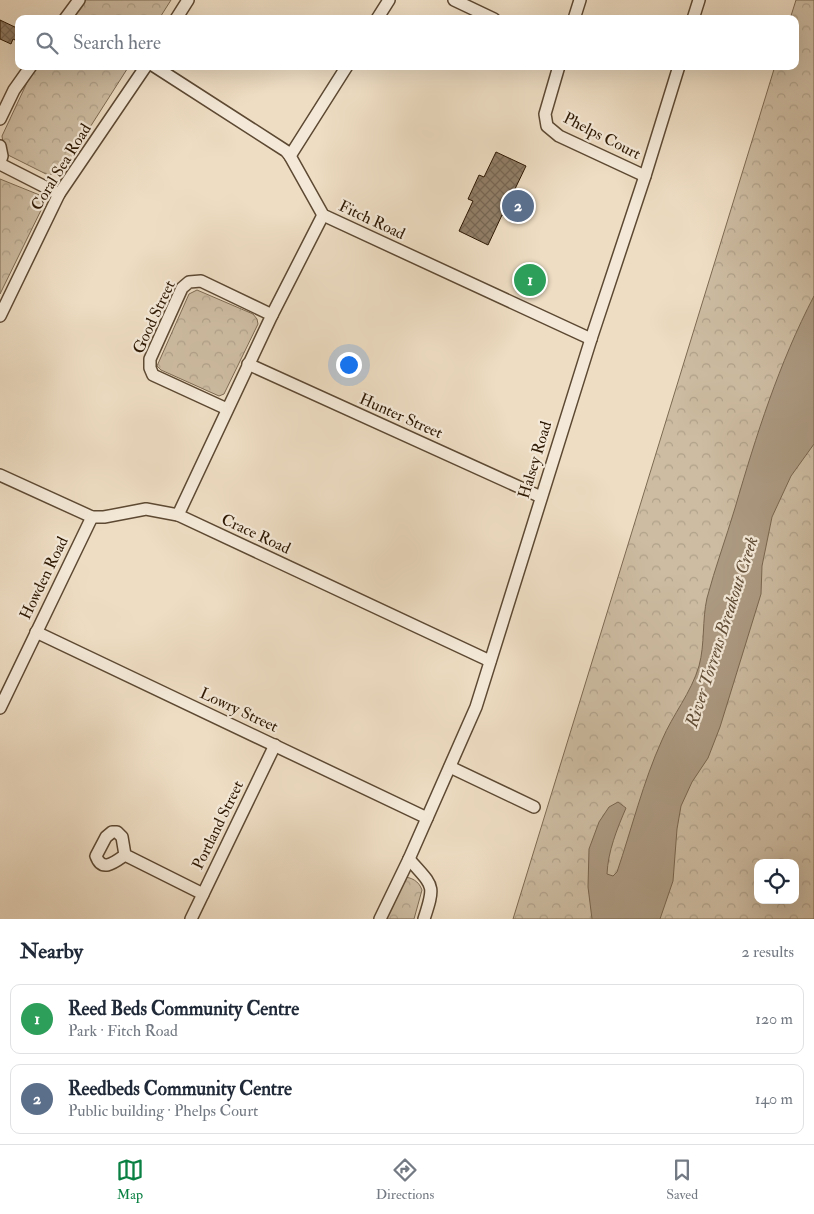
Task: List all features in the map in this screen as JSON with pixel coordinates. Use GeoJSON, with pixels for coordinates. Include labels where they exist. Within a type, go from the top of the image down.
{"type":"FeatureCollection","features":[{"type":"Feature","properties":{"kind":"street"},"geometry":{"type":"LineString","coordinates":[[68,15],[79,0]]}},
{"type":"Feature","properties":{"kind":"street"},"geometry":{"type":"LineString","coordinates":[[179,15],[188,0]]}},
{"type":"Feature","properties":{"kind":"street"},"geometry":{"type":"LineString","coordinates":[[380,15],[389,0]]}},
{"type":"Feature","properties":{"kind":"street"},"geometry":{"type":"LineString","coordinates":[[454,0],[486,15]]}},
{"type":"Feature","properties":{"kind":"street"},"geometry":{"type":"LineString","coordinates":[[575,15],[580,0]]}},
{"type":"Feature","properties":{"kind":"street"},"geometry":{"type":"LineString","coordinates":[[694,15],[699,0]]}},
{"type":"Feature","properties":{"kind":"street"},"geometry":{"type":"LineString","coordinates":[[0,119],[14,90],[28,70]]}},
{"type":"Feature","properties":{"kind":"street","name":"Coral Sea Road"},"geometry":{"type":"LineString","coordinates":[[0,316],[59,194],[143,70]]}},
{"type":"Feature","properties":{"kind":"street","name":"Fitch Road"},"geometry":{"type":"LineString","coordinates":[[160,70],[282,147],[290,156],[323,215],[591,339]]}},
{"type":"Feature","properties":{"kind":"street"},"geometry":{"type":"LineString","coordinates":[[290,156],[344,70]]}},
{"type":"Feature","properties":{"kind":"street","name":"Phelps Court"},"geometry":{"type":"LineString","coordinates":[[558,70],[545,114],[547,126],[559,136],[645,176]]}},
{"type":"Feature","properties":{"kind":"street","name":"Halsey Road"},"geometry":{"type":"LineString","coordinates":[[380,919],[409,859],[476,707],[591,339],[645,176],[677,70]]}},
{"type":"Feature","properties":{"kind":"street"},"geometry":{"type":"LineString","coordinates":[[0,146],[2,156],[0,163],[59,194]]}},
{"type":"Feature","properties":{"kind":"street"},"geometry":{"type":"LineString","coordinates":[[178,515],[248,364],[323,215]]}},
{"type":"Feature","properties":{"kind":"street","name":"Good Street"},"geometry":{"type":"LineString","coordinates":[[227,409],[153,375],[150,371],[150,359],[182,288],[189,282],[200,281],[272,315]]}},
{"type":"Feature","properties":{"kind":"street","name":"Hunter Street"},"geometry":{"type":"LineString","coordinates":[[248,364],[541,497]]}},
{"type":"Feature","properties":{"kind":"street"},"geometry":{"type":"LineString","coordinates":[[0,475],[92,517]]}},
{"type":"Feature","properties":{"kind":"street","name":"Crace Road"},"geometry":{"type":"LineString","coordinates":[[92,517],[104,517],[146,509],[178,515],[490,661]]}},
{"type":"Feature","properties":{"kind":"street","name":"Howden Road"},"geometry":{"type":"LineString","coordinates":[[0,708],[92,517]]}},
{"type":"Feature","properties":{"kind":"street","name":"Lowry Street"},"geometry":{"type":"LineString","coordinates":[[36,632],[427,818]]}},
{"type":"Feature","properties":{"kind":"street","name":"Portland Street"},"geometry":{"type":"LineString","coordinates":[[191,919],[275,745]]}},
{"type":"Feature","properties":{"kind":"street"},"geometry":{"type":"LineString","coordinates":[[450,767],[534,807]]}},
{"type":"Feature","properties":{"kind":"street"},"geometry":{"type":"LineString","coordinates":[[125,855],[203,894]]}},
{"type":"Feature","properties":{"kind":"street"},"geometry":{"type":"LineString","coordinates":[[409,859],[432,888],[424,919]]}},
{"type":"Feature","properties":{"kind":"green space"},"geometry":{"type":"Polygon","coordinates":[[[85,0],[171,0],[162,15],[75,15],[85,0]]]}},
{"type":"Feature","properties":{"kind":"green space"},"geometry":{"type":"Polygon","coordinates":[[[796,0],[814,0],[814,919],[513,919],[774,70],[799,70],[799,15],[791,15],[796,0]]]}},
{"type":"Feature","properties":{"kind":"green space"},"geometry":{"type":"Polygon","coordinates":[[[34,70],[126,70],[64,168],[59,172],[48,175],[8,155],[4,149],[2,136],[34,70]]]}},
{"type":"Feature","properties":{"kind":"green space"},"geometry":{"type":"Polygon","coordinates":[[[0,179],[47,198],[0,294],[0,179]]]}},
{"type":"Feature","properties":{"kind":"green space"},"geometry":{"type":"Polygon","coordinates":[[[197,290],[253,314],[257,319],[258,324],[224,394],[219,396],[161,370],[157,366],[189,294],[197,290]]]}},
{"type":"Feature","properties":{"kind":"green space"},"geometry":{"type":"Polygon","coordinates":[[[403,877],[414,880],[422,890],[414,919],[381,919],[403,877]]]}},
{"type":"Feature","properties":{"kind":"water","name":"River Torrens Breakout Creek"},"geometry":{"type":"Polygon","coordinates":[[[814,296],[814,444],[791,476],[772,517],[762,566],[761,594],[720,727],[708,758],[692,782],[681,806],[677,829],[673,881],[660,919],[592,919],[588,887],[589,849],[599,822],[609,807],[618,802],[626,808],[611,849],[607,874],[613,876],[617,872],[655,756],[666,730],[696,676],[702,649],[705,606],[713,576],[769,400],[801,321],[814,296]]]}},
{"type":"Feature","properties":{"kind":"building"},"geometry":{"type":"Polygon","coordinates":[[[0,20],[15,27],[15,40],[13,39],[11,44],[0,39],[0,20]]]}},
{"type":"Feature","properties":{"kind":"building"},"geometry":{"type":"Polygon","coordinates":[[[496,152],[526,166],[514,191],[520,194],[508,218],[502,215],[488,245],[459,231],[473,201],[468,199],[479,175],[484,177],[496,152]]]}},
{"type":"Feature","properties":{"kind":"place","name":"Reedbeds Community Centre"},"geometry":{"type":"Point","coordinates":[518,206]}},
{"type":"Feature","properties":{"kind":"place","name":"Reed Beds Community Centre"},"geometry":{"type":"Point","coordinates":[530,280]}}]}
